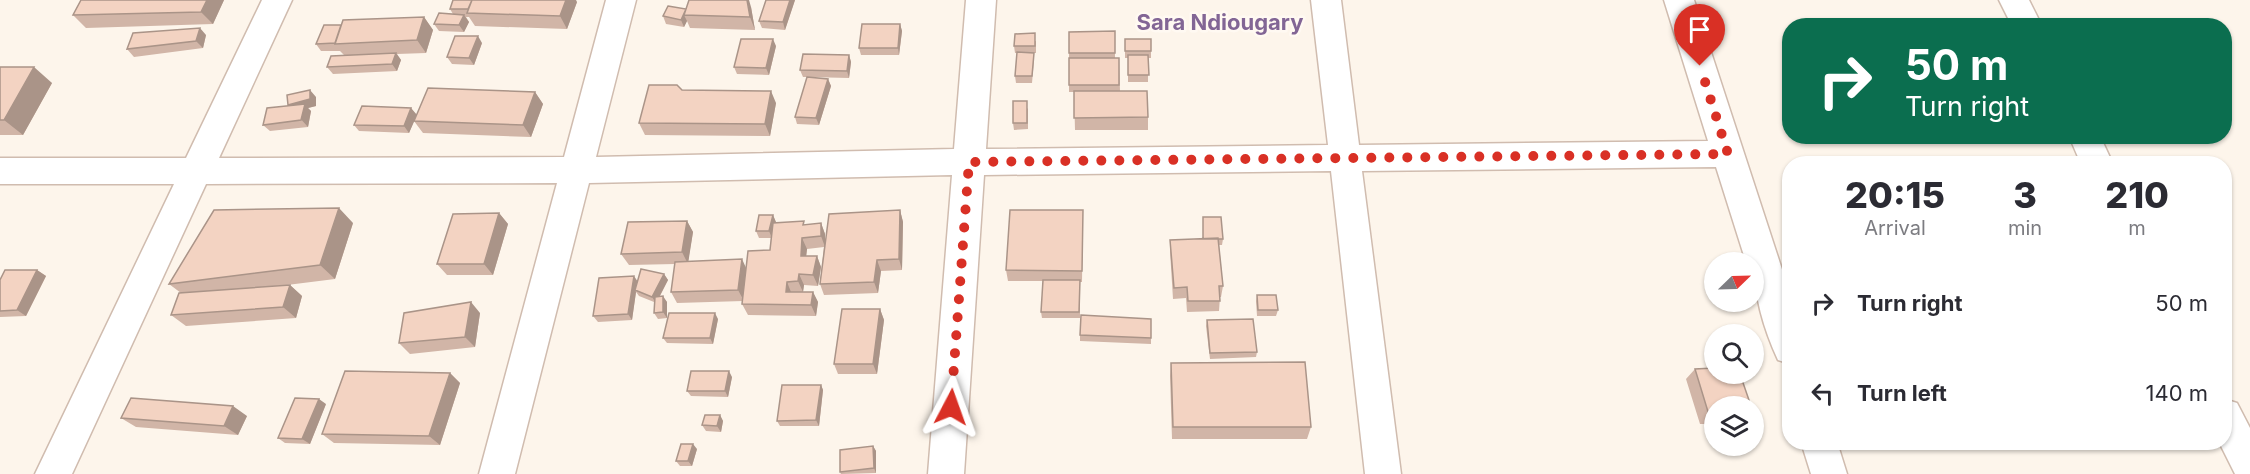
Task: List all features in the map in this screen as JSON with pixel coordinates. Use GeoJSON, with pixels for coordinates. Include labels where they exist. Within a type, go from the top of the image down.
{"type":"FeatureCollection","features":[{"type":"Feature","properties":{"kind":"street"},"geometry":{"type":"LineString","coordinates":[[53,474],[277,0]]}},
{"type":"Feature","properties":{"kind":"street"},"geometry":{"type":"LineString","coordinates":[[497,474],[621,0]]}},
{"type":"Feature","properties":{"kind":"street"},"geometry":{"type":"LineString","coordinates":[[946,474],[981,0]]}},
{"type":"Feature","properties":{"kind":"street"},"geometry":{"type":"LineString","coordinates":[[1326,0],[1383,474]]}},
{"type":"Feature","properties":{"kind":"street"},"geometry":{"type":"LineString","coordinates":[[1679,0],[1782,324]]}},
{"type":"Feature","properties":{"kind":"street"},"geometry":{"type":"LineString","coordinates":[[2014,0],[2023,18]]}},
{"type":"Feature","properties":{"kind":"street"},"geometry":{"type":"LineString","coordinates":[[0,171],[577,170],[969,162],[1728,154]]}},
{"type":"Feature","properties":{"kind":"street"},"geometry":{"type":"LineString","coordinates":[[2232,430],[2250,465]]}},
{"type":"Feature","properties":{"kind":"street"},"geometry":{"type":"LineString","coordinates":[[1822,450],[1829,474]]}},
{"type":"Feature","properties":{"kind":"building"},"geometry":{"type":"Polygon","coordinates":[[[81,0],[207,0],[201,12],[73,15],[81,0]]]}},
{"type":"Feature","properties":{"kind":"building"},"geometry":{"type":"Polygon","coordinates":[[[453,0],[472,0],[468,9],[450,9],[453,0]]]}},
{"type":"Feature","properties":{"kind":"building"},"geometry":{"type":"Polygon","coordinates":[[[472,0],[566,0],[560,16],[467,13],[472,0]]]}},
{"type":"Feature","properties":{"kind":"building"},"geometry":{"type":"Polygon","coordinates":[[[689,0],[747,0],[750,17],[684,15],[689,0]]]}},
{"type":"Feature","properties":{"kind":"building"},"geometry":{"type":"Polygon","coordinates":[[[766,0],[790,0],[783,22],[759,21],[766,0]]]}},
{"type":"Feature","properties":{"kind":"building"},"geometry":{"type":"Polygon","coordinates":[[[668,6],[686,9],[681,20],[663,16],[668,6]]]}},
{"type":"Feature","properties":{"kind":"building"},"geometry":{"type":"Polygon","coordinates":[[[439,13],[464,15],[459,25],[434,24],[439,13]]]}},
{"type":"Feature","properties":{"kind":"building"},"geometry":{"type":"Polygon","coordinates":[[[424,17],[417,40],[335,44],[343,20],[424,17]]]}},
{"type":"Feature","properties":{"kind":"building"},"geometry":{"type":"Polygon","coordinates":[[[862,24],[900,24],[898,48],[859,48],[862,24]]]}},
{"type":"Feature","properties":{"kind":"building"},"geometry":{"type":"Polygon","coordinates":[[[324,25],[341,25],[335,43],[316,44],[324,25]]]}},
{"type":"Feature","properties":{"kind":"building"},"geometry":{"type":"Polygon","coordinates":[[[200,28],[196,41],[127,49],[133,33],[200,28]]]}},
{"type":"Feature","properties":{"kind":"building"},"geometry":{"type":"Polygon","coordinates":[[[1115,31],[1115,53],[1069,53],[1069,32],[1115,31]]]}},
{"type":"Feature","properties":{"kind":"building"},"geometry":{"type":"Polygon","coordinates":[[[1035,33],[1035,46],[1014,46],[1015,34],[1035,33]]]}},
{"type":"Feature","properties":{"kind":"building"},"geometry":{"type":"Polygon","coordinates":[[[455,36],[478,36],[469,58],[447,57],[455,36]]]}},
{"type":"Feature","properties":{"kind":"building"},"geometry":{"type":"Polygon","coordinates":[[[741,39],[773,39],[766,68],[734,67],[741,39]]]}},
{"type":"Feature","properties":{"kind":"building"},"geometry":{"type":"Polygon","coordinates":[[[1125,39],[1151,39],[1151,51],[1125,51],[1125,39]]]}},
{"type":"Feature","properties":{"kind":"building"},"geometry":{"type":"Polygon","coordinates":[[[1017,52],[1034,53],[1032,76],[1015,76],[1017,52]]]}},
{"type":"Feature","properties":{"kind":"building"},"geometry":{"type":"Polygon","coordinates":[[[396,53],[392,64],[327,67],[331,56],[396,53]]]}},
{"type":"Feature","properties":{"kind":"building"},"geometry":{"type":"Polygon","coordinates":[[[803,54],[849,55],[847,71],[800,70],[803,54]]]}},
{"type":"Feature","properties":{"kind":"building"},"geometry":{"type":"Polygon","coordinates":[[[1128,55],[1148,55],[1149,75],[1128,75],[1128,55]]]}},
{"type":"Feature","properties":{"kind":"building"},"geometry":{"type":"Polygon","coordinates":[[[1069,58],[1119,58],[1119,85],[1069,85],[1069,58]]]}},
{"type":"Feature","properties":{"kind":"building"},"geometry":{"type":"Polygon","coordinates":[[[0,67],[34,67],[4,120],[0,120],[0,67]]]}},
{"type":"Feature","properties":{"kind":"building"},"geometry":{"type":"Polygon","coordinates":[[[807,77],[828,79],[816,118],[795,117],[807,77]]]}},
{"type":"Feature","properties":{"kind":"building"},"geometry":{"type":"Polygon","coordinates":[[[649,85],[677,85],[682,90],[771,91],[765,124],[639,123],[649,85]]]}},
{"type":"Feature","properties":{"kind":"building"},"geometry":{"type":"Polygon","coordinates":[[[428,88],[535,92],[523,125],[414,121],[428,88]]]}},
{"type":"Feature","properties":{"kind":"building"},"geometry":{"type":"Polygon","coordinates":[[[310,90],[310,99],[288,105],[287,95],[310,90]]]}},
{"type":"Feature","properties":{"kind":"building"},"geometry":{"type":"Polygon","coordinates":[[[1074,91],[1147,91],[1148,117],[1074,118],[1074,91]]]}},
{"type":"Feature","properties":{"kind":"building"},"geometry":{"type":"Polygon","coordinates":[[[1013,101],[1027,101],[1027,123],[1013,123],[1013,101]]]}},
{"type":"Feature","properties":{"kind":"building"},"geometry":{"type":"Polygon","coordinates":[[[305,104],[301,120],[263,125],[267,108],[305,104]]]}},
{"type":"Feature","properties":{"kind":"building"},"geometry":{"type":"Polygon","coordinates":[[[362,106],[411,108],[404,126],[354,125],[362,106]]]}},
{"type":"Feature","properties":{"kind":"building"},"geometry":{"type":"Polygon","coordinates":[[[339,208],[320,265],[169,284],[214,210],[339,208]]]}},
{"type":"Feature","properties":{"kind":"building"},"geometry":{"type":"Polygon","coordinates":[[[900,210],[899,259],[877,260],[874,282],[820,284],[829,214],[900,210]]]}},
{"type":"Feature","properties":{"kind":"building"},"geometry":{"type":"Polygon","coordinates":[[[1010,210],[1083,210],[1082,271],[1006,270],[1010,210]]]}},
{"type":"Feature","properties":{"kind":"building"},"geometry":{"type":"Polygon","coordinates":[[[499,213],[484,264],[437,264],[453,214],[499,213]]]}},
{"type":"Feature","properties":{"kind":"building"},"geometry":{"type":"Polygon","coordinates":[[[759,215],[773,215],[769,231],[756,231],[759,215]]]}},
{"type":"Feature","properties":{"kind":"building"},"geometry":{"type":"Polygon","coordinates":[[[1203,217],[1221,217],[1223,239],[1203,239],[1203,217]]]}},
{"type":"Feature","properties":{"kind":"building"},"geometry":{"type":"Polygon","coordinates":[[[687,221],[682,252],[621,254],[628,222],[687,221]]]}},
{"type":"Feature","properties":{"kind":"building"},"geometry":{"type":"Polygon","coordinates":[[[804,221],[803,225],[821,223],[821,236],[802,238],[801,256],[817,256],[813,275],[799,274],[798,281],[787,282],[786,292],[813,292],[811,305],[742,304],[748,251],[770,250],[773,223],[804,221]]]}},
{"type":"Feature","properties":{"kind":"building"},"geometry":{"type":"Polygon","coordinates":[[[1218,238],[1223,286],[1219,286],[1220,301],[1188,301],[1187,287],[1174,288],[1170,240],[1218,238]]]}},
{"type":"Feature","properties":{"kind":"building"},"geometry":{"type":"Polygon","coordinates":[[[742,259],[738,290],[671,292],[675,262],[742,259]]]}},
{"type":"Feature","properties":{"kind":"building"},"geometry":{"type":"Polygon","coordinates":[[[641,269],[664,274],[652,297],[635,290],[641,269]]]}},
{"type":"Feature","properties":{"kind":"building"},"geometry":{"type":"Polygon","coordinates":[[[5,270],[37,270],[17,310],[0,311],[0,280],[5,270]]]}},
{"type":"Feature","properties":{"kind":"building"},"geometry":{"type":"Polygon","coordinates":[[[634,276],[628,314],[593,316],[599,278],[634,276]]]}},
{"type":"Feature","properties":{"kind":"building"},"geometry":{"type":"Polygon","coordinates":[[[1043,280],[1080,280],[1079,312],[1041,312],[1043,280]]]}},
{"type":"Feature","properties":{"kind":"building"},"geometry":{"type":"Polygon","coordinates":[[[290,285],[283,307],[171,315],[179,293],[290,285]]]}},
{"type":"Feature","properties":{"kind":"building"},"geometry":{"type":"Polygon","coordinates":[[[1257,295],[1276,295],[1278,310],[1258,310],[1257,295]]]}},
{"type":"Feature","properties":{"kind":"building"},"geometry":{"type":"Polygon","coordinates":[[[663,296],[663,312],[654,313],[655,297],[663,296]]]}},
{"type":"Feature","properties":{"kind":"building"},"geometry":{"type":"Polygon","coordinates":[[[471,302],[465,337],[399,343],[404,313],[471,302]]]}},
{"type":"Feature","properties":{"kind":"building"},"geometry":{"type":"Polygon","coordinates":[[[842,309],[880,309],[873,364],[834,364],[842,309]]]}},
{"type":"Feature","properties":{"kind":"building"},"geometry":{"type":"Polygon","coordinates":[[[669,313],[715,313],[710,338],[663,338],[669,313]]]}},
{"type":"Feature","properties":{"kind":"building"},"geometry":{"type":"Polygon","coordinates":[[[1081,315],[1151,319],[1151,338],[1080,335],[1081,315]]]}},
{"type":"Feature","properties":{"kind":"building"},"geometry":{"type":"Polygon","coordinates":[[[1253,319],[1257,352],[1210,353],[1207,320],[1253,319]]]}},
{"type":"Feature","properties":{"kind":"building"},"geometry":{"type":"Polygon","coordinates":[[[1305,362],[1311,427],[1173,427],[1171,363],[1305,362]]]}},
{"type":"Feature","properties":{"kind":"building"},"geometry":{"type":"Polygon","coordinates":[[[1695,369],[1704,369],[1704,384],[1743,384],[1748,396],[1704,396],[1704,399],[1695,369]]]}},
{"type":"Feature","properties":{"kind":"building"},"geometry":{"type":"Polygon","coordinates":[[[345,371],[450,373],[429,436],[322,434],[345,371]]]}},
{"type":"Feature","properties":{"kind":"building"},"geometry":{"type":"Polygon","coordinates":[[[691,371],[729,371],[725,391],[687,391],[691,371]]]}},
{"type":"Feature","properties":{"kind":"building"},"geometry":{"type":"Polygon","coordinates":[[[782,385],[821,385],[816,420],[777,421],[782,385]]]}},
{"type":"Feature","properties":{"kind":"building"},"geometry":{"type":"Polygon","coordinates":[[[131,398],[233,406],[224,426],[121,418],[131,398]]]}},
{"type":"Feature","properties":{"kind":"building"},"geometry":{"type":"Polygon","coordinates":[[[295,398],[319,399],[302,439],[278,438],[295,398]]]}},
{"type":"Feature","properties":{"kind":"building"},"geometry":{"type":"Polygon","coordinates":[[[705,415],[720,415],[717,426],[702,425],[705,415]]]}},
{"type":"Feature","properties":{"kind":"building"},"geometry":{"type":"Polygon","coordinates":[[[681,444],[693,444],[688,461],[676,461],[681,444]]]}},
{"type":"Feature","properties":{"kind":"building"},"geometry":{"type":"Polygon","coordinates":[[[873,446],[874,468],[840,472],[840,450],[873,446]]]}},
{"type":"Feature","properties":{"kind":"district","name":"Sara Ndiougary"},"geometry":{"type":"Point","coordinates":[1220,22]}},
{"type":"Feature","properties":{"kind":"route"},"geometry":{"type":"LineString","coordinates":[[951,407],[969,162],[1728,154],[1700,66]]}}]}
